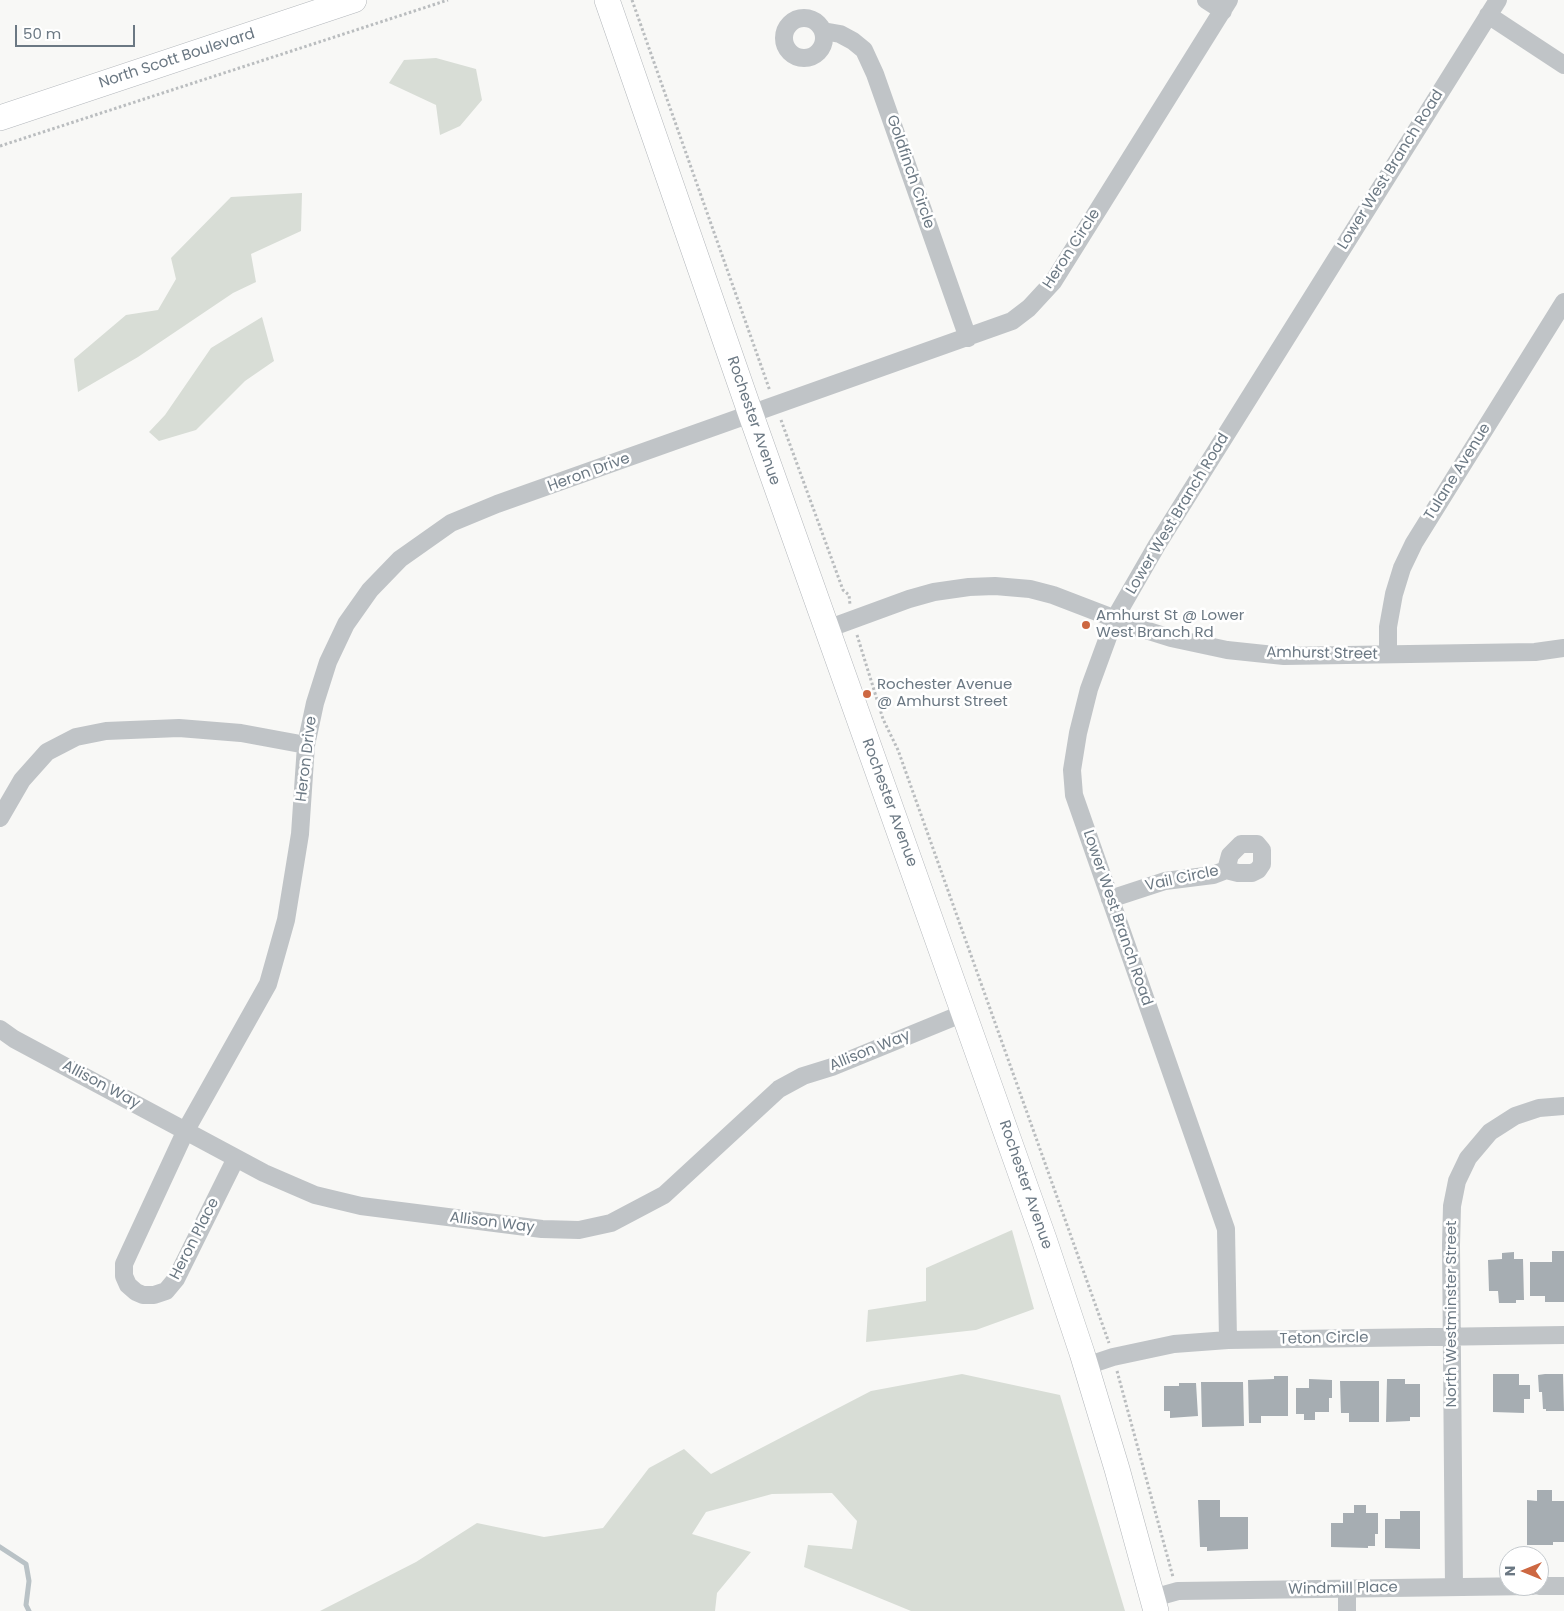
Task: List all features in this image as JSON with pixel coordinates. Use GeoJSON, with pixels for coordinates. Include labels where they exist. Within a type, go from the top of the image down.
{"type":"FeatureCollection","features":[{"type":"Feature","properties":{"kind":"main road","name":"North Scott Boulevard"},"geometry":{"type":"LineString","coordinates":[[0,118],[354,0]]}},
{"type":"Feature","properties":{"kind":"main road","name":"Rochester Avenue"},"geometry":{"type":"LineString","coordinates":[[607,0],[751,415],[1044,1239],[1086,1366],[1155,1605]]}},
{"type":"Feature","properties":{"kind":"street","name":"Heron Circle"},"geometry":{"type":"LineString","coordinates":[[751,415],[968,338],[1012,321],[1029,308],[1053,282],[1226,6],[1206,0]]}},
{"type":"Feature","properties":{"kind":"street","name":"Lower West Branch Road"},"geometry":{"type":"LineString","coordinates":[[1228,1340],[1226,1229],[1074,795],[1072,770],[1089,688],[1115,618],[1162,537],[1498,0]]}},
{"type":"Feature","properties":{"kind":"street"},"geometry":{"type":"LineString","coordinates":[[1488,15],[1564,65]]}},
{"type":"Feature","properties":{"kind":"street","name":"Goldfinch Circle"},"geometry":{"type":"LineString","coordinates":[[823,31],[840,34],[854,41],[864,50],[875,74],[968,338]]}},
{"type":"Feature","properties":{"kind":"street","name":"Tulane Avenue"},"geometry":{"type":"LineString","coordinates":[[1388,654],[1388,627],[1394,594],[1402,568],[1414,544],[1564,302]]}},
{"type":"Feature","properties":{"kind":"street","name":"Heron Drive"},"geometry":{"type":"LineString","coordinates":[[186,1130],[268,984],[286,920],[300,834],[306,745],[314,703],[328,662],[346,624],[370,590],[400,560],[425,540],[451,523],[497,504],[751,415]]}},
{"type":"Feature","properties":{"kind":"street","name":"Amhurst Street"},"geometry":{"type":"LineString","coordinates":[[827,629],[909,599],[934,592],[969,587],[995,586],[1030,589],[1053,595],[1171,638],[1227,650],[1284,656],[1535,652],[1564,648]]}},
{"type":"Feature","properties":{"kind":"street"},"geometry":{"type":"LineString","coordinates":[[0,818],[22,780],[47,752],[76,737],[106,731],[179,728],[241,733],[306,745]]}},
{"type":"Feature","properties":{"kind":"street","name":"Vail Circle"},"geometry":{"type":"LineString","coordinates":[[1110,899],[1165,881],[1213,876],[1226,870]]}},
{"type":"Feature","properties":{"kind":"street","name":"Allison Way"},"geometry":{"type":"LineString","coordinates":[[0,1029],[14,1039],[264,1173],[314,1195],[361,1206],[542,1229],[587,1228],[611,1223],[664,1195],[780,1089],[803,1076],[832,1067],[964,1013]]}},
{"type":"Feature","properties":{"kind":"street","name":"North Westminster Street"},"geometry":{"type":"LineString","coordinates":[[1454,1587],[1452,1206],[1457,1181],[1468,1158],[1490,1132],[1515,1116],[1539,1108],[1564,1106]]}},
{"type":"Feature","properties":{"kind":"street","name":"Heron Place"},"geometry":{"type":"LineString","coordinates":[[186,1130],[124,1264],[124,1276],[128,1285],[136,1292],[143,1295],[154,1295],[166,1291],[176,1279],[236,1158]]}},
{"type":"Feature","properties":{"kind":"street","name":"Teton Circle"},"geometry":{"type":"LineString","coordinates":[[1086,1366],[1113,1357],[1174,1344],[1228,1340],[1564,1335]]}},
{"type":"Feature","properties":{"kind":"street","name":"Windmill Place"},"geometry":{"type":"LineString","coordinates":[[1155,1605],[1178,1591],[1499,1586]]}},
{"type":"Feature","properties":{"kind":"street"},"geometry":{"type":"LineString","coordinates":[[1549,1586],[1564,1586]]}},
{"type":"Feature","properties":{"kind":"street"},"geometry":{"type":"LineString","coordinates":[[1347,1589],[1347,1611]]}},
{"type":"Feature","properties":{"kind":"path"},"geometry":{"type":"LineString","coordinates":[[0,146],[448,0]]}},
{"type":"Feature","properties":{"kind":"path"},"geometry":{"type":"LineString","coordinates":[[632,0],[842,590],[849,595],[852,620],[883,719],[901,760],[1003,1042],[1113,1357],[1178,1591]]}},
{"type":"Feature","properties":{"kind":"shaded area"},"geometry":{"type":"Polygon","coordinates":[[[436,58],[476,69],[482,100],[460,126],[440,135],[436,105],[389,83],[404,60],[436,58]]]}},
{"type":"Feature","properties":{"kind":"shaded area"},"geometry":{"type":"Polygon","coordinates":[[[302,193],[301,231],[251,254],[256,282],[233,293],[138,357],[78,392],[74,359],[126,315],[158,310],[176,279],[171,258],[231,197],[302,193]]]}},
{"type":"Feature","properties":{"kind":"shaded area"},"geometry":{"type":"Polygon","coordinates":[[[262,317],[274,361],[245,381],[196,430],[159,441],[149,432],[165,415],[211,348],[262,317]]]}},
{"type":"Feature","properties":{"kind":"shaded area"},"geometry":{"type":"Polygon","coordinates":[[[1012,1230],[1034,1309],[976,1330],[866,1342],[868,1310],[926,1301],[926,1268],[1012,1230]]]}},
{"type":"Feature","properties":{"kind":"shaded area"},"geometry":{"type":"Polygon","coordinates":[[[962,1374],[1060,1395],[1125,1611],[911,1611],[804,1567],[808,1545],[852,1549],[857,1521],[832,1493],[772,1494],[706,1512],[692,1534],[751,1552],[717,1593],[715,1611],[320,1611],[416,1562],[477,1523],[544,1537],[603,1528],[649,1468],[684,1449],[711,1474],[871,1391],[962,1374]]]}},
{"type":"Feature","properties":{"kind":"building"},"geometry":{"type":"Polygon","coordinates":[[[1552,1251],[1564,1251],[1564,1302],[1545,1302],[1545,1296],[1530,1296],[1530,1262],[1552,1262],[1552,1251]]]}},
{"type":"Feature","properties":{"kind":"building"},"geometry":{"type":"Polygon","coordinates":[[[1514,1252],[1514,1259],[1523,1259],[1524,1300],[1516,1300],[1516,1303],[1499,1303],[1498,1291],[1489,1291],[1488,1260],[1502,1259],[1502,1253],[1514,1252]]]}},
{"type":"Feature","properties":{"kind":"building"},"geometry":{"type":"Polygon","coordinates":[[[1493,1374],[1519,1374],[1519,1385],[1530,1385],[1530,1399],[1524,1399],[1524,1413],[1493,1412],[1493,1374]]]}},
{"type":"Feature","properties":{"kind":"building"},"geometry":{"type":"Polygon","coordinates":[[[1563,1374],[1564,1411],[1546,1411],[1546,1409],[1543,1409],[1538,1375],[1563,1374]]]}},
{"type":"Feature","properties":{"kind":"building"},"geometry":{"type":"Polygon","coordinates":[[[1274,1376],[1288,1376],[1288,1416],[1261,1416],[1261,1423],[1249,1423],[1248,1380],[1274,1379],[1274,1376]]]}},
{"type":"Feature","properties":{"kind":"building"},"geometry":{"type":"Polygon","coordinates":[[[1309,1379],[1332,1380],[1332,1398],[1329,1398],[1329,1412],[1315,1412],[1315,1420],[1304,1420],[1304,1414],[1296,1414],[1296,1388],[1309,1388],[1309,1379]]]}},
{"type":"Feature","properties":{"kind":"building"},"geometry":{"type":"Polygon","coordinates":[[[1387,1379],[1405,1379],[1405,1384],[1420,1384],[1420,1417],[1410,1417],[1410,1421],[1386,1422],[1387,1379]]]}},
{"type":"Feature","properties":{"kind":"building"},"geometry":{"type":"Polygon","coordinates":[[[1340,1381],[1379,1381],[1379,1422],[1349,1422],[1349,1413],[1341,1413],[1340,1381]]]}},
{"type":"Feature","properties":{"kind":"building"},"geometry":{"type":"Polygon","coordinates":[[[1201,1382],[1243,1382],[1244,1426],[1202,1427],[1201,1382]]]}},
{"type":"Feature","properties":{"kind":"building"},"geometry":{"type":"Polygon","coordinates":[[[1179,1383],[1196,1383],[1198,1416],[1170,1418],[1170,1411],[1164,1411],[1164,1386],[1179,1386],[1179,1383]]]}},
{"type":"Feature","properties":{"kind":"building"},"geometry":{"type":"Polygon","coordinates":[[[1537,1490],[1552,1490],[1552,1501],[1564,1501],[1564,1542],[1553,1542],[1553,1545],[1527,1545],[1527,1500],[1537,1501],[1537,1490]]]}},
{"type":"Feature","properties":{"kind":"building"},"geometry":{"type":"Polygon","coordinates":[[[1198,1500],[1220,1500],[1220,1517],[1248,1517],[1248,1549],[1207,1551],[1207,1547],[1200,1547],[1198,1500]]]}},
{"type":"Feature","properties":{"kind":"building"},"geometry":{"type":"Polygon","coordinates":[[[1354,1505],[1366,1505],[1366,1513],[1378,1513],[1378,1534],[1375,1534],[1375,1546],[1368,1546],[1368,1548],[1331,1547],[1331,1523],[1343,1523],[1343,1513],[1354,1513],[1354,1505]]]}},
{"type":"Feature","properties":{"kind":"building"},"geometry":{"type":"Polygon","coordinates":[[[1400,1511],[1420,1511],[1420,1549],[1385,1548],[1385,1519],[1400,1519],[1400,1511]]]}},
{"type":"Feature","properties":{"kind":"waterway"},"geometry":{"type":"LineString","coordinates":[[0,1547],[26,1564],[29,1581],[26,1605],[29,1611]]}},
{"type":"Feature","properties":{"kind":"place","name":"Amhurst St @ Lower West Branch Rd"},"geometry":{"type":"Point","coordinates":[1086,625]}},
{"type":"Feature","properties":{"kind":"place","name":"Rochester Avenue @ Amhurst Street"},"geometry":{"type":"Point","coordinates":[867,694]}}]}
